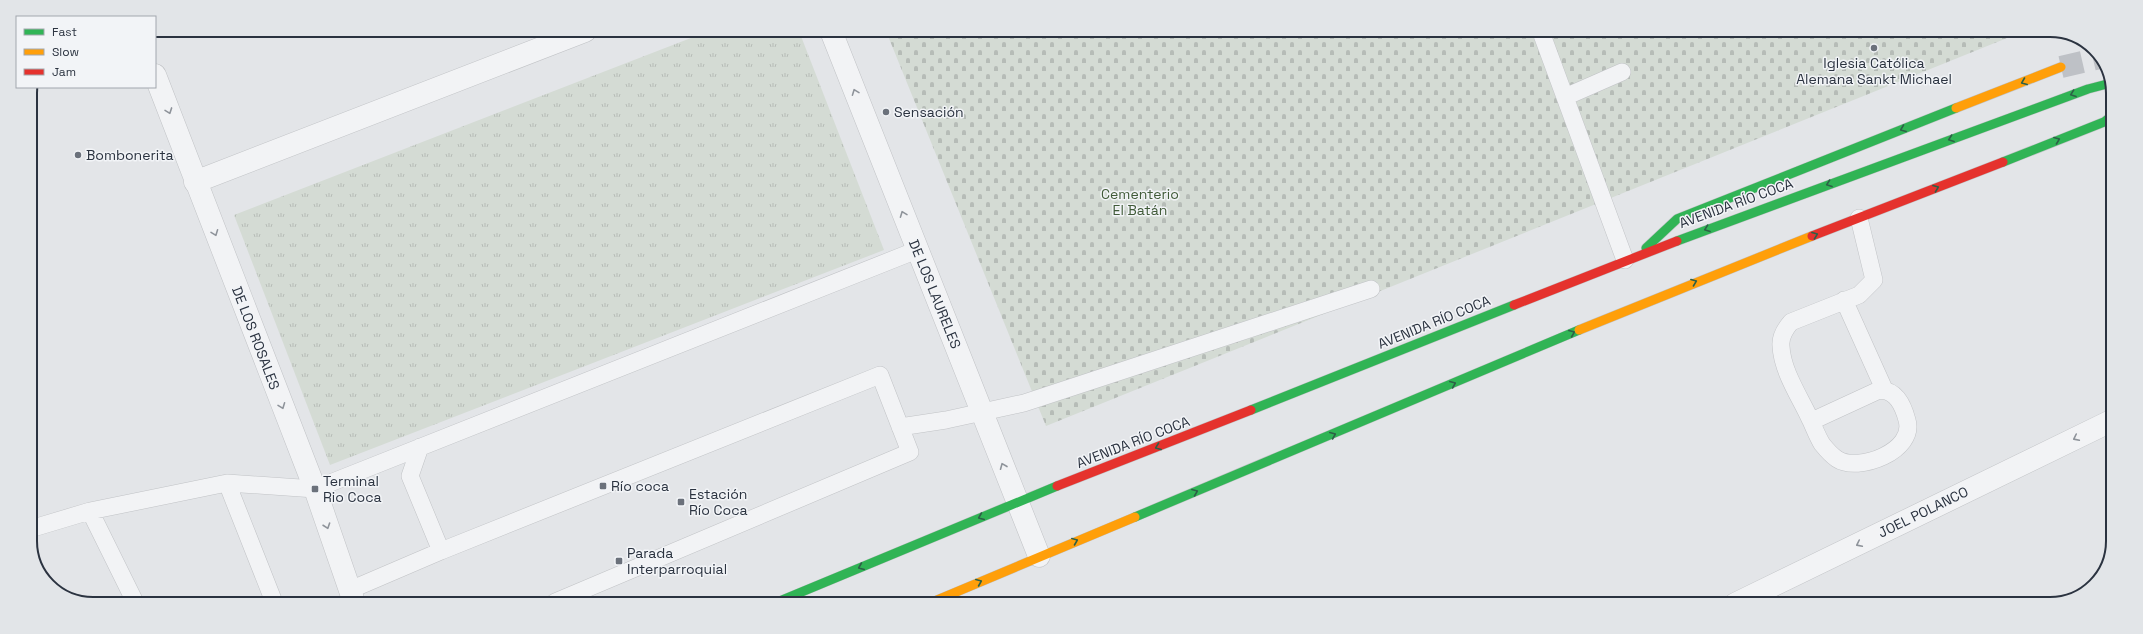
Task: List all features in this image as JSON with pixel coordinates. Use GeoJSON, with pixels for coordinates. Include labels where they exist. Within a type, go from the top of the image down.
{"type":"FeatureCollection","features":[{"type":"Feature","properties":{"kind":"main road"},"geometry":{"type":"LineString","coordinates":[[1641,254],[1677,219],[2061,67]]}},
{"type":"Feature","properties":{"kind":"main road","name":"AVENIDA RÍO COCA"},"geometry":{"type":"LineString","coordinates":[[788,597],[1018,502],[1625,260],[2080,92],[2105,84]]}},
{"type":"Feature","properties":{"kind":"main road"},"geometry":{"type":"LineString","coordinates":[[944,597],[1039,556],[1290,453],[1657,297],[2106,120]]}},
{"type":"Feature","properties":{"kind":"street"},"geometry":{"type":"LineString","coordinates":[[195,182],[566,37]]}},
{"type":"Feature","properties":{"kind":"street","name":"DE LOS LAURELES"},"geometry":{"type":"LineString","coordinates":[[833,37],[1039,556]]}},
{"type":"Feature","properties":{"kind":"street","name":"DE LOS ROSALES"},"geometry":{"type":"LineString","coordinates":[[156,78],[195,182],[315,489],[352,596]]}},
{"type":"Feature","properties":{"kind":"street","name":"JOEL POLANCO"},"geometry":{"type":"LineString","coordinates":[[1749,597],[2106,424]]}},
{"type":"Feature","properties":{"kind":"lane"},"geometry":{"type":"LineString","coordinates":[[1543,37],[1625,260]]}},
{"type":"Feature","properties":{"kind":"lane"},"geometry":{"type":"LineString","coordinates":[[1565,97],[1622,72]]}},
{"type":"Feature","properties":{"kind":"lane"},"geometry":{"type":"LineString","coordinates":[[1812,421],[1884,389],[1892,392],[1898,400],[1905,414],[1909,433],[1905,442],[1895,450],[1876,459],[1855,464],[1838,460],[1822,443],[1786,367],[1780,346],[1784,330],[1791,322],[1859,295],[1874,280],[1859,218]]}},
{"type":"Feature","properties":{"kind":"lane"},"geometry":{"type":"LineString","coordinates":[[37,527],[90,511],[227,483],[315,489],[917,250]]}},
{"type":"Feature","properties":{"kind":"lane"},"geometry":{"type":"LineString","coordinates":[[900,427],[982,413],[1024,403],[1371,289]]}},
{"type":"Feature","properties":{"kind":"lane"},"geometry":{"type":"LineString","coordinates":[[1844,300],[1884,389]]}},
{"type":"Feature","properties":{"kind":"lane"},"geometry":{"type":"LineString","coordinates":[[352,596],[441,551],[880,375],[910,452],[566,597]]}},
{"type":"Feature","properties":{"kind":"lane"},"geometry":{"type":"LineString","coordinates":[[420,448],[410,476],[441,551]]}},
{"type":"Feature","properties":{"kind":"lane"},"geometry":{"type":"LineString","coordinates":[[227,483],[272,597]]}},
{"type":"Feature","properties":{"kind":"lane"},"geometry":{"type":"LineString","coordinates":[[90,511],[133,597]]}},
{"type":"Feature","properties":{"kind":"green space"},"geometry":{"type":"Polygon","coordinates":[[[694,37],[801,37],[884,250],[330,465],[234,215],[694,37]]]}},
{"type":"Feature","properties":{"kind":"green space","name":"Cementerio El Batán"},"geometry":{"type":"Polygon","coordinates":[[[888,37],[2010,37],[1046,426],[888,37]]]}},
{"type":"Feature","properties":{"kind":"tunnel"},"geometry":{"type":"LineString","coordinates":[[2061,67],[2095,59]]}},
{"type":"Feature","properties":{"kind":"traffic: fast"},"geometry":{"type":"LineString","coordinates":[[1677,241],[2088,89],[2105,85]]}},
{"type":"Feature","properties":{"kind":"traffic: fast"},"geometry":{"type":"LineString","coordinates":[[1646,248],[1677,219],[1956,108]]}},
{"type":"Feature","properties":{"kind":"traffic: fast"},"geometry":{"type":"LineString","coordinates":[[2003,162],[2106,120]]}},
{"type":"Feature","properties":{"kind":"traffic: fast"},"geometry":{"type":"LineString","coordinates":[[1251,410],[1514,305]]}},
{"type":"Feature","properties":{"kind":"traffic: fast"},"geometry":{"type":"LineString","coordinates":[[1135,517],[1579,330]]}},
{"type":"Feature","properties":{"kind":"traffic: fast"},"geometry":{"type":"LineString","coordinates":[[789,597],[1057,486]]}},
{"type":"Feature","properties":{"kind":"traffic: slow"},"geometry":{"type":"LineString","coordinates":[[1956,108],[2061,67]]}},
{"type":"Feature","properties":{"kind":"traffic: slow"},"geometry":{"type":"LineString","coordinates":[[1579,330],[1812,236]]}},
{"type":"Feature","properties":{"kind":"traffic: slow"},"geometry":{"type":"LineString","coordinates":[[944,597],[1135,517]]}},
{"type":"Feature","properties":{"kind":"traffic: jam"},"geometry":{"type":"LineString","coordinates":[[1812,236],[2003,162]]}},
{"type":"Feature","properties":{"kind":"traffic: jam"},"geometry":{"type":"LineString","coordinates":[[1514,305],[1677,241]]}},
{"type":"Feature","properties":{"kind":"traffic: jam"},"geometry":{"type":"LineString","coordinates":[[1057,486],[1251,410]]}},
{"type":"Feature","properties":{"kind":"place","name":"Iglesia Católica Alemana Sankt Michael"},"geometry":{"type":"Point","coordinates":[1874,48]}},
{"type":"Feature","properties":{"kind":"place","name":"Sensación"},"geometry":{"type":"Point","coordinates":[886,112]}},
{"type":"Feature","properties":{"kind":"place","name":"Bombonerita"},"geometry":{"type":"Point","coordinates":[78,155]}},
{"type":"Feature","properties":{"kind":"place","name":"Río coca"},"geometry":{"type":"Point","coordinates":[603,486]}},
{"type":"Feature","properties":{"kind":"place","name":"Terminal Rio Coca"},"geometry":{"type":"Point","coordinates":[315,489]}},
{"type":"Feature","properties":{"kind":"place","name":"Estación Río Coca"},"geometry":{"type":"Point","coordinates":[681,502]}},
{"type":"Feature","properties":{"kind":"place","name":"Parada Interparroquial"},"geometry":{"type":"Point","coordinates":[619,561]}}]}
